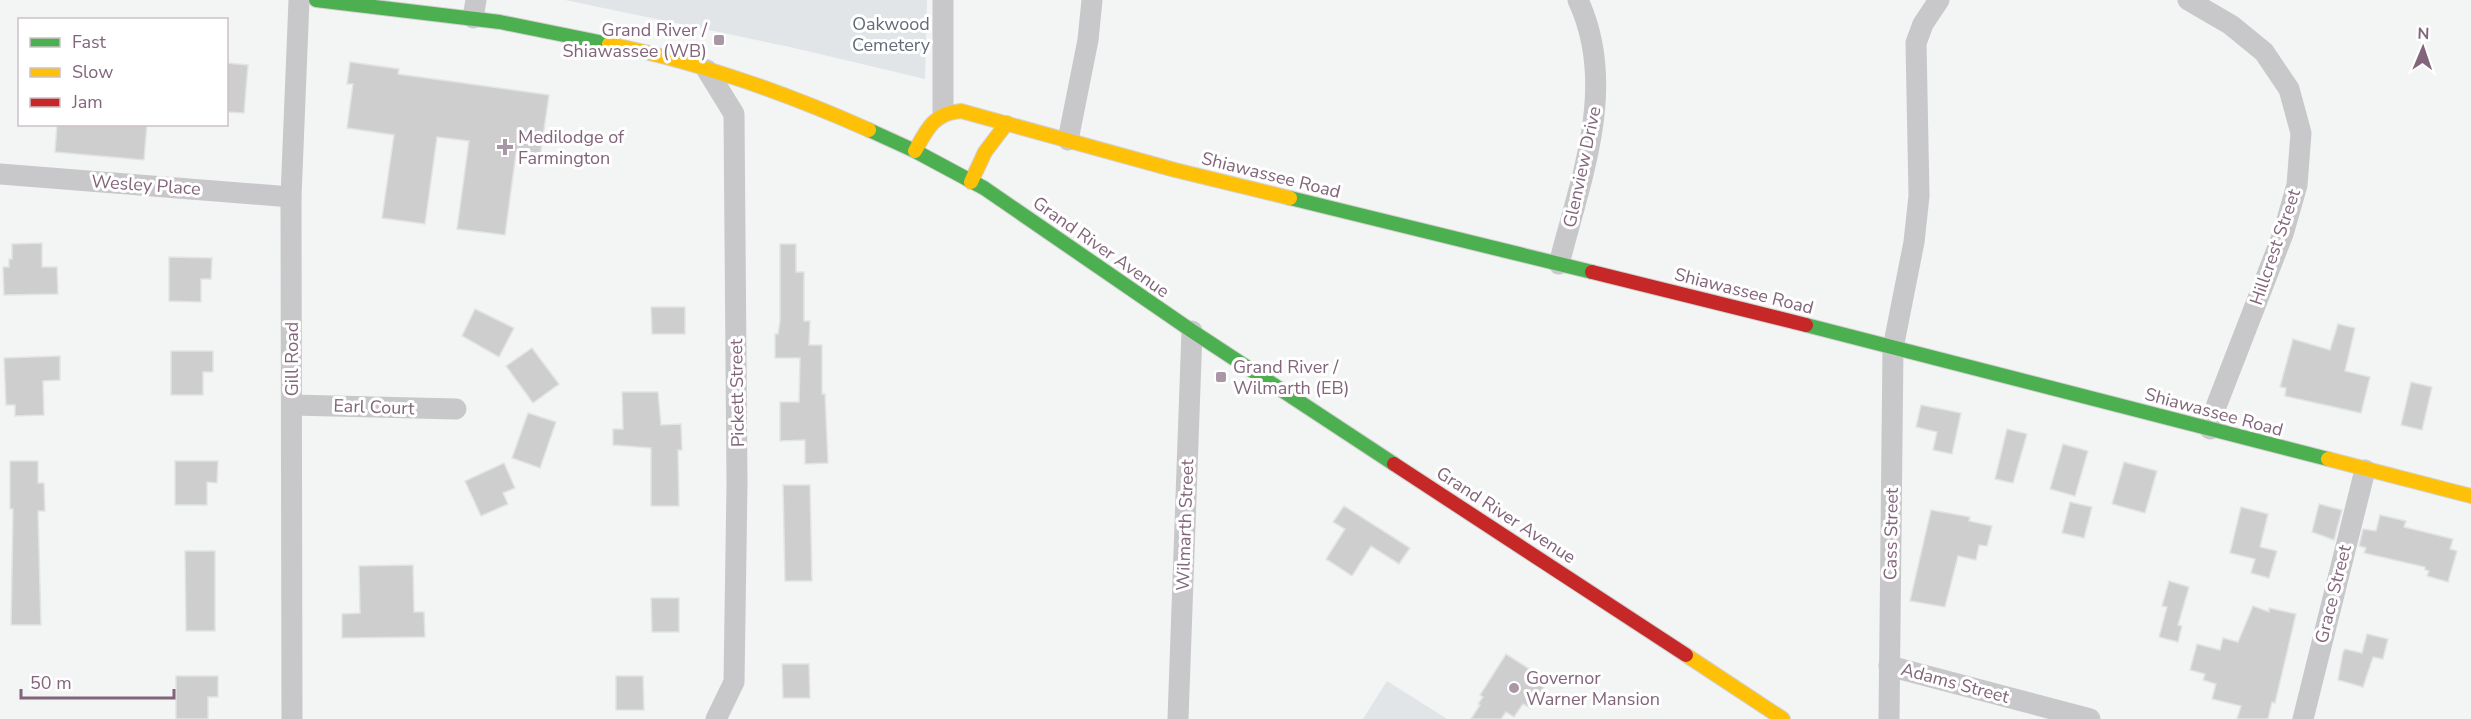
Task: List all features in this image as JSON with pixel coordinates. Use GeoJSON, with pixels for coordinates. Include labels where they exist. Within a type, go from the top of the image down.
{"type":"FeatureCollection","features":[{"type":"Feature","properties":{"kind":"street","name":"Gill Road"},"geometry":{"type":"LineString","coordinates":[[292,719],[291,197],[299,0]]}},
{"type":"Feature","properties":{"kind":"street","name":"Grand River Avenue"},"geometry":{"type":"LineString","coordinates":[[316,0],[474,9],[649,52],[828,112],[915,151],[994,195],[1192,331],[1784,719]]}},
{"type":"Feature","properties":{"kind":"street"},"geometry":{"type":"LineString","coordinates":[[915,151],[930,124],[943,111],[943,0]]}},
{"type":"Feature","properties":{"kind":"street"},"geometry":{"type":"LineString","coordinates":[[1068,140],[1088,40],[1092,0]]}},
{"type":"Feature","properties":{"kind":"street","name":"Glenview Drive"},"geometry":{"type":"LineString","coordinates":[[1560,264],[1594,121],[1598,93],[1596,63],[1586,18],[1578,0]]}},
{"type":"Feature","properties":{"kind":"street"},"geometry":{"type":"LineString","coordinates":[[1893,348],[1914,242],[1919,196],[1916,43],[1923,24],[1939,0]]}},
{"type":"Feature","properties":{"kind":"street","name":"Hillcrest Street"},"geometry":{"type":"LineString","coordinates":[[2188,0],[2231,25],[2264,52],[2289,89],[2301,133],[2297,185],[2283,234],[2217,404],[2210,429]]}},
{"type":"Feature","properties":{"kind":"street","name":"Pickett Street"},"geometry":{"type":"LineString","coordinates":[[707,70],[734,114],[737,483],[734,682],[716,719]]}},
{"type":"Feature","properties":{"kind":"street","name":"Shiawassee Road"},"geometry":{"type":"LineString","coordinates":[[943,111],[961,111],[1175,170],[1560,264],[2471,496]]}},
{"type":"Feature","properties":{"kind":"street"},"geometry":{"type":"LineString","coordinates":[[971,182],[985,152],[1007,123]]}},
{"type":"Feature","properties":{"kind":"street","name":"Wesley Place"},"geometry":{"type":"LineString","coordinates":[[0,174],[291,197]]}},
{"type":"Feature","properties":{"kind":"street","name":"Wilmarth Street"},"geometry":{"type":"LineString","coordinates":[[1178,719],[1192,331]]}},
{"type":"Feature","properties":{"kind":"street","name":"Cass Street"},"geometry":{"type":"LineString","coordinates":[[1889,719],[1893,348]]}},
{"type":"Feature","properties":{"kind":"street","name":"Earl Court"},"geometry":{"type":"LineString","coordinates":[[292,405],[456,409]]}},
{"type":"Feature","properties":{"kind":"street","name":"Grace Street"},"geometry":{"type":"LineString","coordinates":[[2303,719],[2365,470]]}},
{"type":"Feature","properties":{"kind":"street","name":"Adams Street"},"geometry":{"type":"LineString","coordinates":[[1889,666],[2090,719]]}},
{"type":"Feature","properties":{"kind":"green space","name":"Oakwood Cemetery"},"geometry":{"type":"Polygon","coordinates":[[[565,0],[927,0],[925,79],[790,47],[565,0]]]}},
{"type":"Feature","properties":{"kind":"green space"},"geometry":{"type":"Polygon","coordinates":[[[1387,681],[1447,719],[1363,719],[1387,681]]]}},
{"type":"Feature","properties":{"kind":"building","name":"Medilodge of Farmington"},"geometry":{"type":"Polygon","coordinates":[[[350,62],[399,69],[398,74],[549,95],[540,157],[516,153],[505,235],[457,229],[469,141],[437,137],[425,224],[382,218],[394,135],[347,128],[353,84],[347,84],[350,62]]]}},
{"type":"Feature","properties":{"kind":"building"},"geometry":{"type":"Polygon","coordinates":[[[228,63],[248,65],[244,113],[228,112],[228,63]]]}},
{"type":"Feature","properties":{"kind":"building"},"geometry":{"type":"Polygon","coordinates":[[[57,126],[147,126],[144,160],[55,152],[57,126]]]}},
{"type":"Feature","properties":{"kind":"building"},"geometry":{"type":"Polygon","coordinates":[[[42,243],[42,267],[57,267],[58,294],[4,295],[3,267],[9,267],[9,259],[12,259],[12,244],[42,243]]]}},
{"type":"Feature","properties":{"kind":"building"},"geometry":{"type":"Polygon","coordinates":[[[780,244],[796,244],[796,272],[804,272],[804,321],[810,321],[809,345],[822,345],[822,394],[825,394],[828,463],[805,464],[805,440],[780,441],[780,402],[799,402],[800,358],[775,358],[775,334],[778,334],[780,321],[780,244]]]}},
{"type":"Feature","properties":{"kind":"building"},"geometry":{"type":"Polygon","coordinates":[[[169,257],[212,258],[211,279],[201,279],[201,302],[169,301],[169,257]]]}},
{"type":"Feature","properties":{"kind":"building"},"geometry":{"type":"Polygon","coordinates":[[[651,307],[685,307],[685,334],[652,334],[651,307]]]}},
{"type":"Feature","properties":{"kind":"building"},"geometry":{"type":"Polygon","coordinates":[[[475,309],[514,328],[499,357],[462,336],[475,309]]]}},
{"type":"Feature","properties":{"kind":"building"},"geometry":{"type":"Polygon","coordinates":[[[2338,324],[2355,328],[2345,371],[2370,377],[2361,413],[2285,396],[2286,388],[2280,387],[2293,339],[2330,350],[2338,324]]]}},
{"type":"Feature","properties":{"kind":"building"},"geometry":{"type":"Polygon","coordinates":[[[532,348],[559,384],[533,403],[506,366],[532,348]]]}},
{"type":"Feature","properties":{"kind":"building"},"geometry":{"type":"Polygon","coordinates":[[[171,351],[213,351],[213,372],[203,372],[203,395],[171,395],[171,351]]]}},
{"type":"Feature","properties":{"kind":"building"},"geometry":{"type":"Polygon","coordinates":[[[60,356],[60,380],[43,381],[44,415],[15,416],[15,405],[6,405],[4,358],[60,356]]]}},
{"type":"Feature","properties":{"kind":"building"},"geometry":{"type":"Polygon","coordinates":[[[2411,382],[2432,387],[2422,430],[2401,425],[2411,382]]]}},
{"type":"Feature","properties":{"kind":"building"},"geometry":{"type":"Polygon","coordinates":[[[622,392],[658,392],[661,425],[681,424],[682,450],[678,450],[679,506],[651,506],[651,448],[613,445],[613,429],[623,429],[622,392]]]}},
{"type":"Feature","properties":{"kind":"building"},"geometry":{"type":"Polygon","coordinates":[[[1921,405],[1961,413],[1952,454],[1933,450],[1937,432],[1916,427],[1921,405]]]}},
{"type":"Feature","properties":{"kind":"building"},"geometry":{"type":"Polygon","coordinates":[[[528,413],[556,422],[540,468],[512,458],[528,413]]]}},
{"type":"Feature","properties":{"kind":"building"},"geometry":{"type":"Polygon","coordinates":[[[2007,429],[2027,434],[2013,483],[1995,479],[2007,429]]]}},
{"type":"Feature","properties":{"kind":"building"},"geometry":{"type":"Polygon","coordinates":[[[2063,444],[2088,451],[2075,496],[2050,489],[2063,444]]]}},
{"type":"Feature","properties":{"kind":"building"},"geometry":{"type":"Polygon","coordinates":[[[10,461],[38,461],[38,483],[44,483],[45,511],[38,511],[41,625],[11,625],[13,509],[10,509],[10,461]]]}},
{"type":"Feature","properties":{"kind":"building"},"geometry":{"type":"Polygon","coordinates":[[[175,461],[218,461],[217,483],[207,482],[207,505],[175,505],[175,461]]]}},
{"type":"Feature","properties":{"kind":"building"},"geometry":{"type":"Polygon","coordinates":[[[2124,462],[2157,471],[2145,513],[2112,504],[2124,462]]]}},
{"type":"Feature","properties":{"kind":"building"},"geometry":{"type":"Polygon","coordinates":[[[504,463],[515,488],[503,493],[508,504],[481,516],[465,481],[504,463]]]}},
{"type":"Feature","properties":{"kind":"building"},"geometry":{"type":"Polygon","coordinates":[[[783,485],[810,485],[812,581],[785,581],[783,485]]]}},
{"type":"Feature","properties":{"kind":"building"},"geometry":{"type":"Polygon","coordinates":[[[2070,502],[2092,507],[2084,538],[2062,533],[2070,502]]]}},
{"type":"Feature","properties":{"kind":"building"},"geometry":{"type":"Polygon","coordinates":[[[2319,504],[2342,510],[2334,540],[2312,532],[2319,504]]]}},
{"type":"Feature","properties":{"kind":"building"},"geometry":{"type":"Polygon","coordinates":[[[1344,506],[1410,548],[1399,564],[1371,546],[1352,576],[1326,559],[1345,529],[1333,522],[1344,506]]]}},
{"type":"Feature","properties":{"kind":"building"},"geometry":{"type":"Polygon","coordinates":[[[2241,507],[2268,514],[2260,547],[2277,551],[2269,578],[2251,573],[2255,559],[2230,553],[2241,507]]]}},
{"type":"Feature","properties":{"kind":"building"},"geometry":{"type":"Polygon","coordinates":[[[1931,510],[1970,517],[1969,521],[1992,526],[1987,546],[1979,545],[1976,560],[1958,556],[1945,607],[1910,601],[1931,510]]]}},
{"type":"Feature","properties":{"kind":"building"},"geometry":{"type":"Polygon","coordinates":[[[2380,515],[2406,521],[2404,527],[2453,539],[2450,549],[2457,551],[2448,582],[2427,576],[2429,571],[2425,570],[2425,567],[2364,553],[2366,548],[2359,546],[2363,529],[2376,531],[2380,515]]]}},
{"type":"Feature","properties":{"kind":"building"},"geometry":{"type":"Polygon","coordinates":[[[185,551],[215,551],[215,631],[186,631],[185,551]]]}},
{"type":"Feature","properties":{"kind":"building"},"geometry":{"type":"Polygon","coordinates":[[[413,565],[414,612],[424,612],[425,637],[342,638],[342,614],[360,613],[359,566],[413,565]]]}},
{"type":"Feature","properties":{"kind":"building"},"geometry":{"type":"Polygon","coordinates":[[[2169,581],[2189,587],[2178,625],[2182,626],[2178,642],[2159,637],[2167,607],[2162,606],[2169,581]]]}},
{"type":"Feature","properties":{"kind":"building"},"geometry":{"type":"Polygon","coordinates":[[[651,598],[679,598],[679,632],[652,632],[651,598]]]}},
{"type":"Feature","properties":{"kind":"building"},"geometry":{"type":"Polygon","coordinates":[[[2253,606],[2269,612],[2269,608],[2296,614],[2275,703],[2272,702],[2268,719],[2237,719],[2241,706],[2212,699],[2216,684],[2203,680],[2205,674],[2190,670],[2197,644],[2220,650],[2223,638],[2238,642],[2253,606]]]}},
{"type":"Feature","properties":{"kind":"building"},"geometry":{"type":"Polygon","coordinates":[[[2367,634],[2388,639],[2383,659],[2373,657],[2363,687],[2338,680],[2343,652],[2345,649],[2362,653],[2367,634]]]}},
{"type":"Feature","properties":{"kind":"building","name":"Governor Warner Mansion"},"geometry":{"type":"Polygon","coordinates":[[[1506,654],[1548,681],[1530,708],[1523,704],[1514,717],[1506,712],[1501,719],[1471,719],[1483,697],[1480,695],[1506,654]]]}},
{"type":"Feature","properties":{"kind":"building"},"geometry":{"type":"Polygon","coordinates":[[[782,664],[809,664],[810,698],[783,698],[782,664]]]}},
{"type":"Feature","properties":{"kind":"building"},"geometry":{"type":"Polygon","coordinates":[[[176,676],[218,676],[218,697],[208,697],[208,719],[176,719],[176,676]]]}},
{"type":"Feature","properties":{"kind":"building"},"geometry":{"type":"Polygon","coordinates":[[[616,676],[643,676],[644,710],[616,710],[616,676]]]}},
{"type":"Feature","properties":{"kind":"traffic: fast"},"geometry":{"type":"LineString","coordinates":[[316,0],[500,22],[609,44]]}},
{"type":"Feature","properties":{"kind":"traffic: fast"},"geometry":{"type":"LineString","coordinates":[[869,130],[915,151],[984,188],[1192,331],[1394,464]]}},
{"type":"Feature","properties":{"kind":"traffic: fast"},"geometry":{"type":"LineString","coordinates":[[1290,198],[1592,272]]}},
{"type":"Feature","properties":{"kind":"traffic: fast"},"geometry":{"type":"LineString","coordinates":[[1806,325],[2328,459]]}},
{"type":"Feature","properties":{"kind":"traffic: slow"},"geometry":{"type":"LineString","coordinates":[[609,44],[708,69],[806,103],[869,130]]}},
{"type":"Feature","properties":{"kind":"traffic: slow"},"geometry":{"type":"LineString","coordinates":[[915,151],[932,124],[944,115],[961,111],[1175,170],[1290,198]]}},
{"type":"Feature","properties":{"kind":"traffic: slow"},"geometry":{"type":"LineString","coordinates":[[971,182],[985,152],[1007,123]]}},
{"type":"Feature","properties":{"kind":"traffic: slow"},"geometry":{"type":"LineString","coordinates":[[2328,459],[2471,496]]}},
{"type":"Feature","properties":{"kind":"traffic: slow"},"geometry":{"type":"LineString","coordinates":[[1686,655],[1783,719]]}},
{"type":"Feature","properties":{"kind":"traffic: jam"},"geometry":{"type":"LineString","coordinates":[[1592,272],[1806,325]]}},
{"type":"Feature","properties":{"kind":"traffic: jam"},"geometry":{"type":"LineString","coordinates":[[1394,464],[1686,655]]}},
{"type":"Feature","properties":{"kind":"place","name":"Grand River / Shiawassee (WB)"},"geometry":{"type":"Point","coordinates":[719,40]}},
{"type":"Feature","properties":{"kind":"place","name":"Medilodge of Farmington"},"geometry":{"type":"Point","coordinates":[505,147]}},
{"type":"Feature","properties":{"kind":"place","name":"Grand River / Wilmarth (EB)"},"geometry":{"type":"Point","coordinates":[1221,377]}},
{"type":"Feature","properties":{"kind":"place","name":"Governor Warner Mansion"},"geometry":{"type":"Point","coordinates":[1514,688]}}]}
